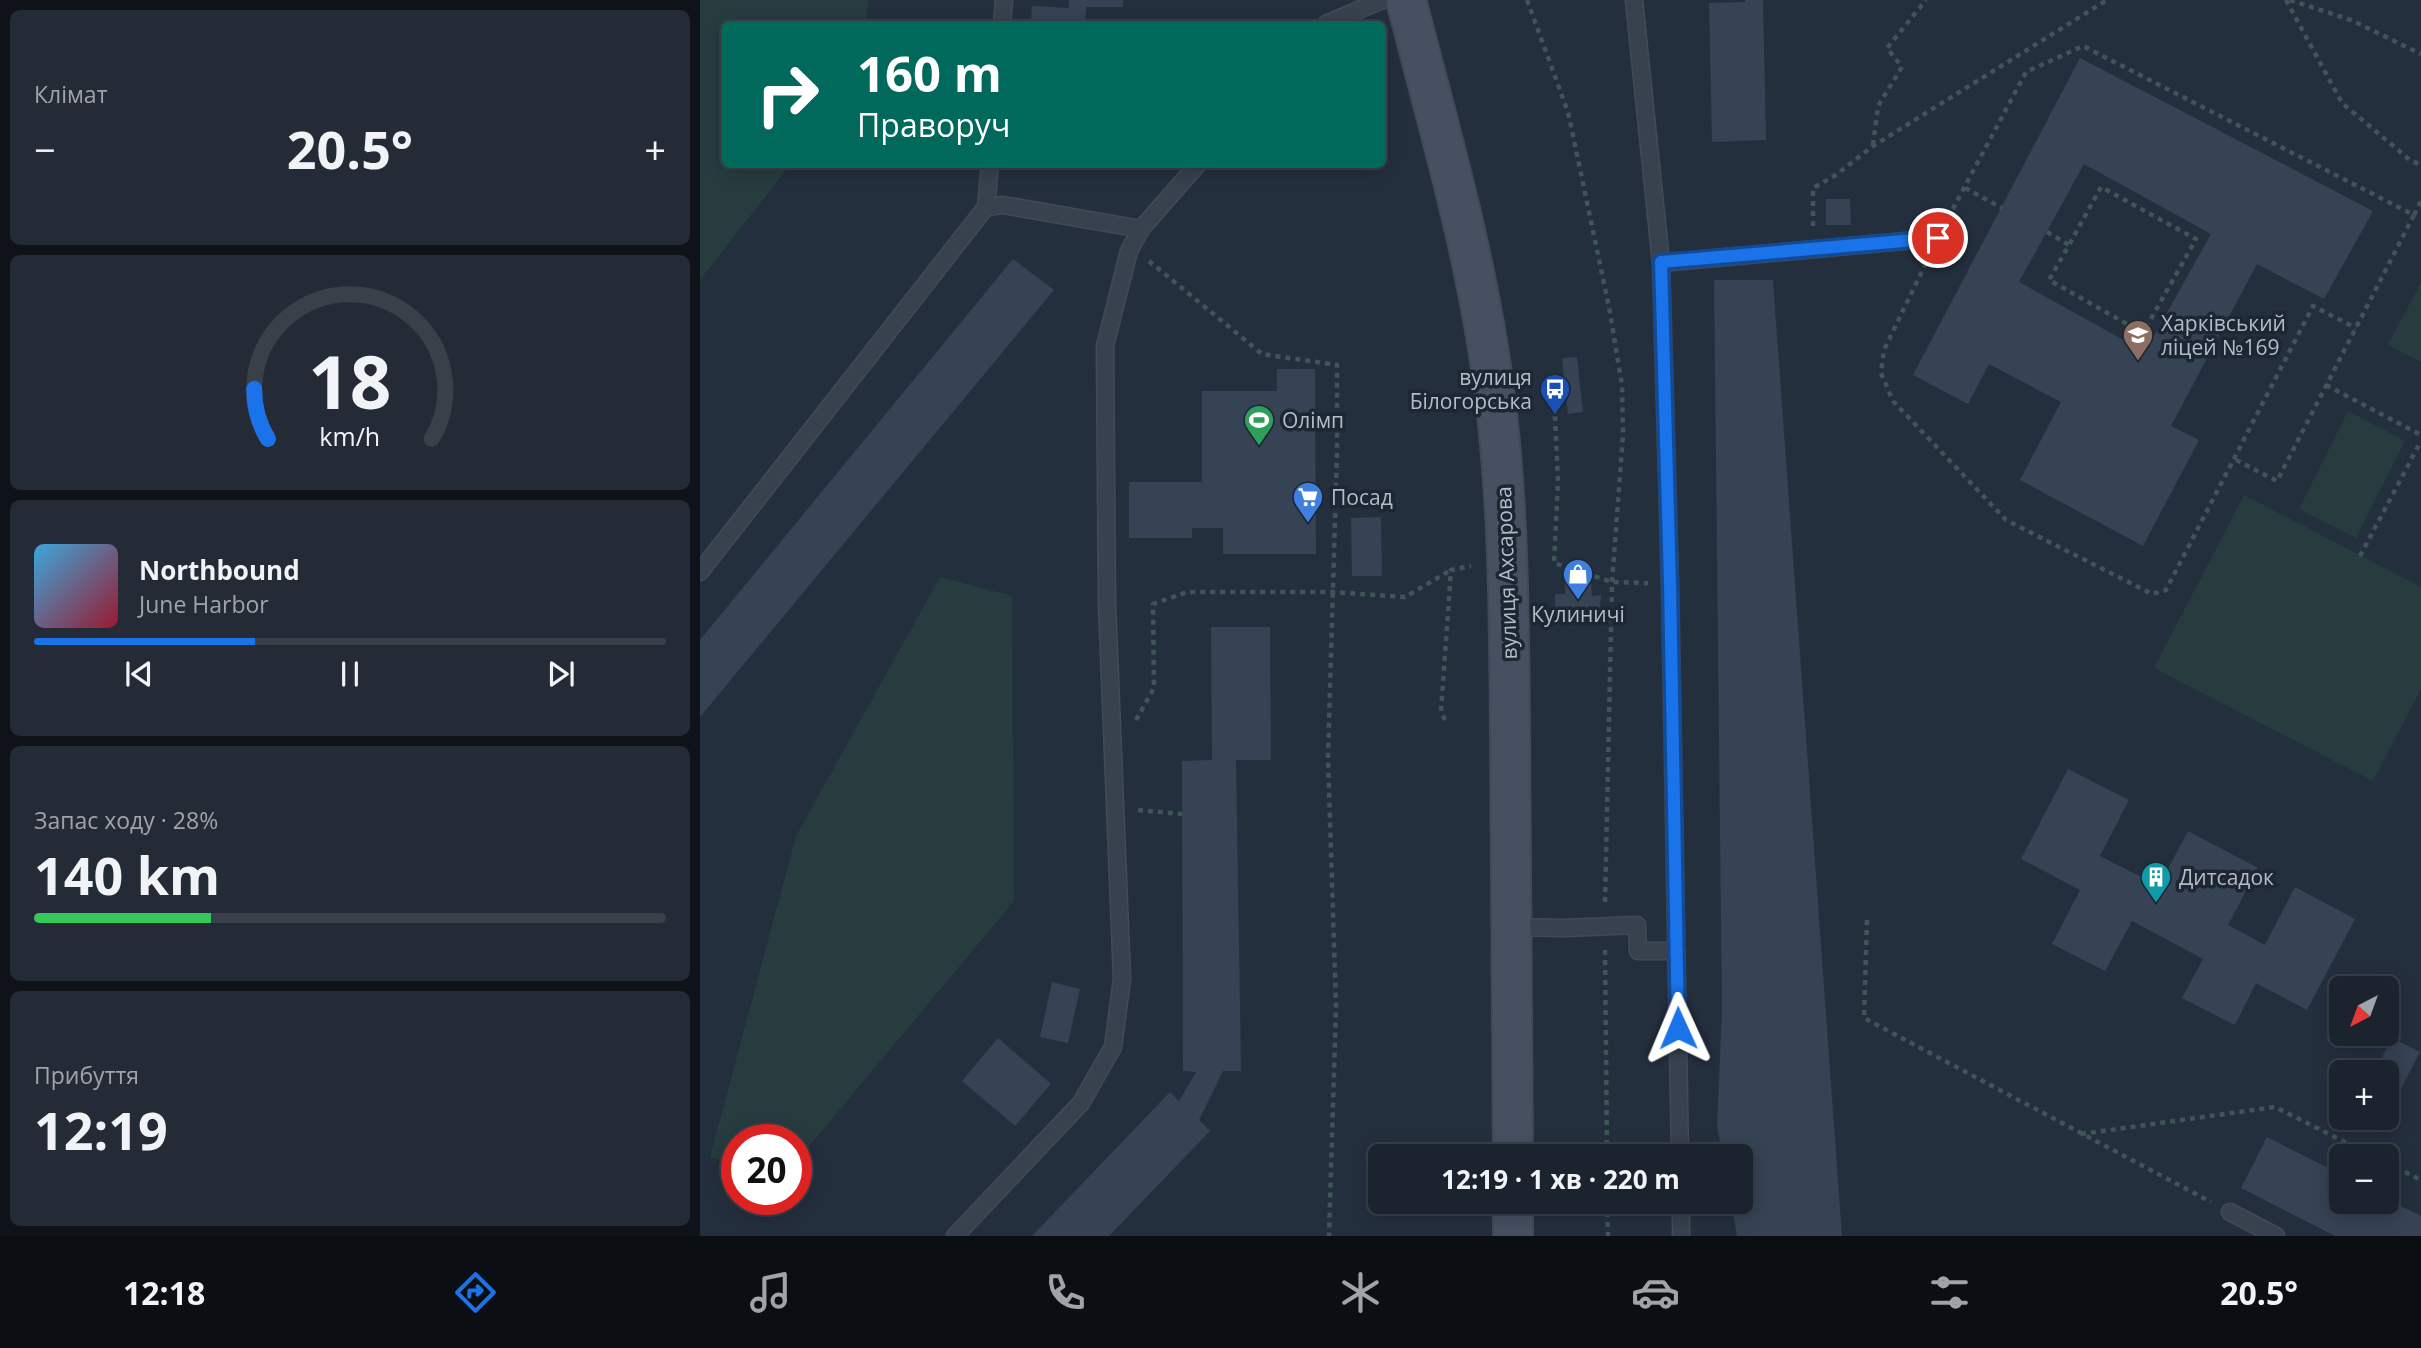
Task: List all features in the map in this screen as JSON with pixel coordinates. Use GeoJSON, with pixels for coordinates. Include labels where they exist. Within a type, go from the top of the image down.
{"type":"FeatureCollection","features":[{"type":"Feature","properties":{"kind":"main road","name":"вулиця Ахсарова"},"geometry":{"type":"LineString","coordinates":[[1406,0],[1452,176],[1480,302],[1497,411],[1506,502],[1513,927],[1513,1144]]}},
{"type":"Feature","properties":{"kind":"main road"},"geometry":{"type":"LineString","coordinates":[[1513,1214],[1513,1236]]}},
{"type":"Feature","properties":{"kind":"lane"},"geometry":{"type":"LineString","coordinates":[[1002,21],[1004,0]]}},
{"type":"Feature","properties":{"kind":"lane"},"geometry":{"type":"LineString","coordinates":[[1333,21],[1382,0]]}},
{"type":"Feature","properties":{"kind":"lane"},"geometry":{"type":"LineString","coordinates":[[1633,0],[1661,262],[1670,583],[1680,1144]]}},
{"type":"Feature","properties":{"kind":"lane"},"geometry":{"type":"LineString","coordinates":[[700,572],[986,207],[990,168]]}},
{"type":"Feature","properties":{"kind":"lane"},"geometry":{"type":"LineString","coordinates":[[955,1236],[1081,1103],[1113,1047],[1122,979],[1107,604],[1105,346],[1129,251],[1141,229],[1194,168]]}},
{"type":"Feature","properties":{"kind":"lane"},"geometry":{"type":"LineString","coordinates":[[986,207],[1003,205],[1141,229]]}},
{"type":"Feature","properties":{"kind":"lane"},"geometry":{"type":"LineString","coordinates":[[1661,262],[1938,238]]}},
{"type":"Feature","properties":{"kind":"lane"},"geometry":{"type":"LineString","coordinates":[[1513,927],[1637,925],[1639,951],[1677,951]]}},
{"type":"Feature","properties":{"kind":"lane"},"geometry":{"type":"LineString","coordinates":[[2230,1212],[2276,1236]]}},
{"type":"Feature","properties":{"kind":"lane"},"geometry":{"type":"LineString","coordinates":[[1681,1214],[1681,1236]]}},
{"type":"Feature","properties":{"kind":"path"},"geometry":{"type":"LineString","coordinates":[[1527,0],[1568,112],[1609,307],[1622,385],[1623,435],[1612,582],[1605,926],[1607,1144]]}},
{"type":"Feature","properties":{"kind":"path"},"geometry":{"type":"LineString","coordinates":[[1873,146],[1878,106],[1902,67],[1887,48],[1926,0]]}},
{"type":"Feature","properties":{"kind":"path"},"geometry":{"type":"LineString","coordinates":[[1813,250],[1813,188],[1836,175],[1873,146],[2107,0]]}},
{"type":"Feature","properties":{"kind":"path"},"geometry":{"type":"LineString","coordinates":[[2288,0],[2351,20],[2421,54]]}},
{"type":"Feature","properties":{"kind":"path"},"geometry":{"type":"LineString","coordinates":[[2288,0],[2342,103],[2410,160],[2421,165]]}},
{"type":"Feature","properties":{"kind":"path"},"geometry":{"type":"LineString","coordinates":[[2356,328],[2313,306],[2166,590],[2152,594],[2006,520],[1893,401],[1881,373],[1884,350],[1938,238],[2026,72],[2083,46],[2414,215]]}},
{"type":"Feature","properties":{"kind":"path"},"geometry":{"type":"LineString","coordinates":[[2101,187],[2196,239],[2143,333],[2049,280],[2069,245],[2101,187]]}},
{"type":"Feature","properties":{"kind":"path"},"geometry":{"type":"LineString","coordinates":[[1965,188],[2002,208]]}},
{"type":"Feature","properties":{"kind":"path"},"geometry":{"type":"LineString","coordinates":[[2234,459],[2277,481],[2421,201]]}},
{"type":"Feature","properties":{"kind":"path"},"geometry":{"type":"LineString","coordinates":[[2047,232],[2069,245]]}},
{"type":"Feature","properties":{"kind":"path"},"geometry":{"type":"LineString","coordinates":[[1129,251],[1142,255],[1262,354],[1337,365],[1328,758],[1336,1007],[1329,1236]]}},
{"type":"Feature","properties":{"kind":"path"},"geometry":{"type":"LineString","coordinates":[[2326,385],[2421,435]]}},
{"type":"Feature","properties":{"kind":"path"},"geometry":{"type":"LineString","coordinates":[[1555,416],[1558,481],[1554,563],[1612,582],[1648,583]]}},
{"type":"Feature","properties":{"kind":"path"},"geometry":{"type":"LineString","coordinates":[[2360,556],[2421,441]]}},
{"type":"Feature","properties":{"kind":"path"},"geometry":{"type":"LineString","coordinates":[[1135,721],[1154,688],[1153,604],[1187,592],[1332,592],[1405,597],[1451,570],[1471,566]]}},
{"type":"Feature","properties":{"kind":"path"},"geometry":{"type":"LineString","coordinates":[[1445,720],[1441,711],[1451,570]]}},
{"type":"Feature","properties":{"kind":"path"},"geometry":{"type":"LineString","coordinates":[[1134,810],[1182,814]]}},
{"type":"Feature","properties":{"kind":"path"},"geometry":{"type":"LineString","coordinates":[[1867,920],[1864,1018],[2230,1212]]}},
{"type":"Feature","properties":{"kind":"path"},"geometry":{"type":"LineString","coordinates":[[2080,1134],[2275,1107],[2349,1144]]}},
{"type":"Feature","properties":{"kind":"path"},"geometry":{"type":"LineString","coordinates":[[2399,1169],[2421,1180]]}},
{"type":"Feature","properties":{"kind":"path"},"geometry":{"type":"LineString","coordinates":[[1607,1214],[1608,1236]]}},
{"type":"Feature","properties":{"kind":"green space"},"geometry":{"type":"Polygon","coordinates":[[[700,0],[869,0],[866,21],[721,21],[721,168],[788,168],[700,280],[700,0]]]}},
{"type":"Feature","properties":{"kind":"green space"},"geometry":{"type":"Polygon","coordinates":[[[2421,282],[2421,362],[2388,345],[2421,282]]]}},
{"type":"Feature","properties":{"kind":"green space"},"geometry":{"type":"Polygon","coordinates":[[[2348,411],[2405,441],[2356,538],[2299,509],[2348,411]]]}},
{"type":"Feature","properties":{"kind":"green space"},"geometry":{"type":"Polygon","coordinates":[[[2244,495],[2421,587],[2421,689],[2373,781],[2154,668],[2244,495]]]}},
{"type":"Feature","properties":{"kind":"green space"},"geometry":{"type":"Polygon","coordinates":[[[940,577],[1012,596],[1014,901],[812,1143],[812,1124],[721,1124],[721,1161],[710,1157],[796,836],[940,577]]]}},
{"type":"Feature","properties":{"kind":"building"},"geometry":{"type":"Polygon","coordinates":[[[1069,0],[1123,0],[1123,7],[1086,7],[1085,21],[1031,21],[1032,6],[1069,8],[1069,0]]]}},
{"type":"Feature","properties":{"kind":"building"},"geometry":{"type":"Polygon","coordinates":[[[1763,0],[1766,140],[1712,142],[1709,3],[1763,0]]]}},
{"type":"Feature","properties":{"kind":"building"},"geometry":{"type":"Polygon","coordinates":[[[2080,58],[2373,211],[2324,299],[2257,264],[2171,426],[2199,440],[2143,546],[2020,480],[2061,402],[1989,364],[1968,404],[1913,375],[2080,58]],[[2084,164],[2019,282],[2145,352],[2211,234],[2084,164]]]}},
{"type":"Feature","properties":{"kind":"building"},"geometry":{"type":"Polygon","coordinates":[[[1826,199],[1850,199],[1851,225],[1826,225],[1826,199]]]}},
{"type":"Feature","properties":{"kind":"building"},"geometry":{"type":"Polygon","coordinates":[[[1013,259],[1054,290],[700,717],[700,640],[1013,259]]]}},
{"type":"Feature","properties":{"kind":"building"},"geometry":{"type":"Polygon","coordinates":[[[1714,280],[1773,280],[1842,1236],[1737,1236],[1733,1214],[1753,1214],[1753,1144],[1720,1144],[1717,1126],[1722,1012],[1714,280]]]}},
{"type":"Feature","properties":{"kind":"building"},"geometry":{"type":"Polygon","coordinates":[[[1577,357],[1583,412],[1568,414],[1562,358],[1577,357]]]}},
{"type":"Feature","properties":{"kind":"building","name":"Олімп"},"geometry":{"type":"Polygon","coordinates":[[[1277,369],[1315,369],[1316,554],[1223,554],[1223,528],[1192,528],[1192,538],[1129,538],[1129,482],[1202,482],[1202,391],[1277,391],[1277,369]]]}},
{"type":"Feature","properties":{"kind":"building"},"geometry":{"type":"Polygon","coordinates":[[[1381,517],[1382,576],[1352,576],[1351,518],[1381,517]]]}},
{"type":"Feature","properties":{"kind":"building","name":"Кулиничі"},"geometry":{"type":"Polygon","coordinates":[[[1565,582],[1591,583],[1592,596],[1601,595],[1600,608],[1592,607],[1592,622],[1564,621],[1565,607],[1555,607],[1555,594],[1565,594],[1565,582]]]}},
{"type":"Feature","properties":{"kind":"building"},"geometry":{"type":"Polygon","coordinates":[[[1211,627],[1270,627],[1271,760],[1236,760],[1241,1071],[1223,1071],[1199,1120],[1210,1131],[1109,1236],[1032,1236],[1170,1092],[1179,1101],[1196,1072],[1183,1071],[1182,761],[1212,760],[1211,627]]]}},
{"type":"Feature","properties":{"kind":"building","name":"Дитсадок"},"geometry":{"type":"Polygon","coordinates":[[[2068,769],[2129,800],[2100,856],[2159,886],[2188,831],[2258,868],[2228,925],[2265,945],[2295,887],[2355,919],[2307,1010],[2256,983],[2235,1025],[2182,998],[2203,959],[2132,921],[2105,971],[2052,944],[2080,890],[2021,859],[2068,769]]]}},
{"type":"Feature","properties":{"kind":"building"},"geometry":{"type":"Polygon","coordinates":[[[1052,982],[1080,989],[1068,1043],[1040,1037],[1052,982]]]}},
{"type":"Feature","properties":{"kind":"building"},"geometry":{"type":"Polygon","coordinates":[[[998,1038],[1051,1084],[1015,1126],[962,1081],[998,1038]]]}},
{"type":"Feature","properties":{"kind":"building"},"geometry":{"type":"Polygon","coordinates":[[[2399,1042],[2420,1052],[2399,1092],[2399,1060],[2381,1060],[2388,1046],[2399,1046],[2399,1042]]]}},
{"type":"Feature","properties":{"kind":"building"},"geometry":{"type":"Polygon","coordinates":[[[2267,1137],[2329,1168],[2329,1214],[2399,1214],[2399,1205],[2421,1216],[2421,1236],[2335,1236],[2241,1188],[2267,1137]]]}},
{"type":"Feature","properties":{"kind":"place","name":"Харківський ліцей №169"},"geometry":{"type":"Point","coordinates":[2138,362]}},
{"type":"Feature","properties":{"kind":"place","name":"вулиця Білогорська"},"geometry":{"type":"Point","coordinates":[1555,416]}},
{"type":"Feature","properties":{"kind":"place","name":"Олімп"},"geometry":{"type":"Point","coordinates":[1259,447]}},
{"type":"Feature","properties":{"kind":"place","name":"Посад"},"geometry":{"type":"Point","coordinates":[1308,524]}},
{"type":"Feature","properties":{"kind":"place","name":"Кулиничі"},"geometry":{"type":"Point","coordinates":[1578,601]}},
{"type":"Feature","properties":{"kind":"place","name":"Дитсадок"},"geometry":{"type":"Point","coordinates":[2156,904]}},
{"type":"Feature","properties":{"kind":"route"},"geometry":{"type":"LineString","coordinates":[[1678,1028],[1661,262],[1938,238]]}}]}
